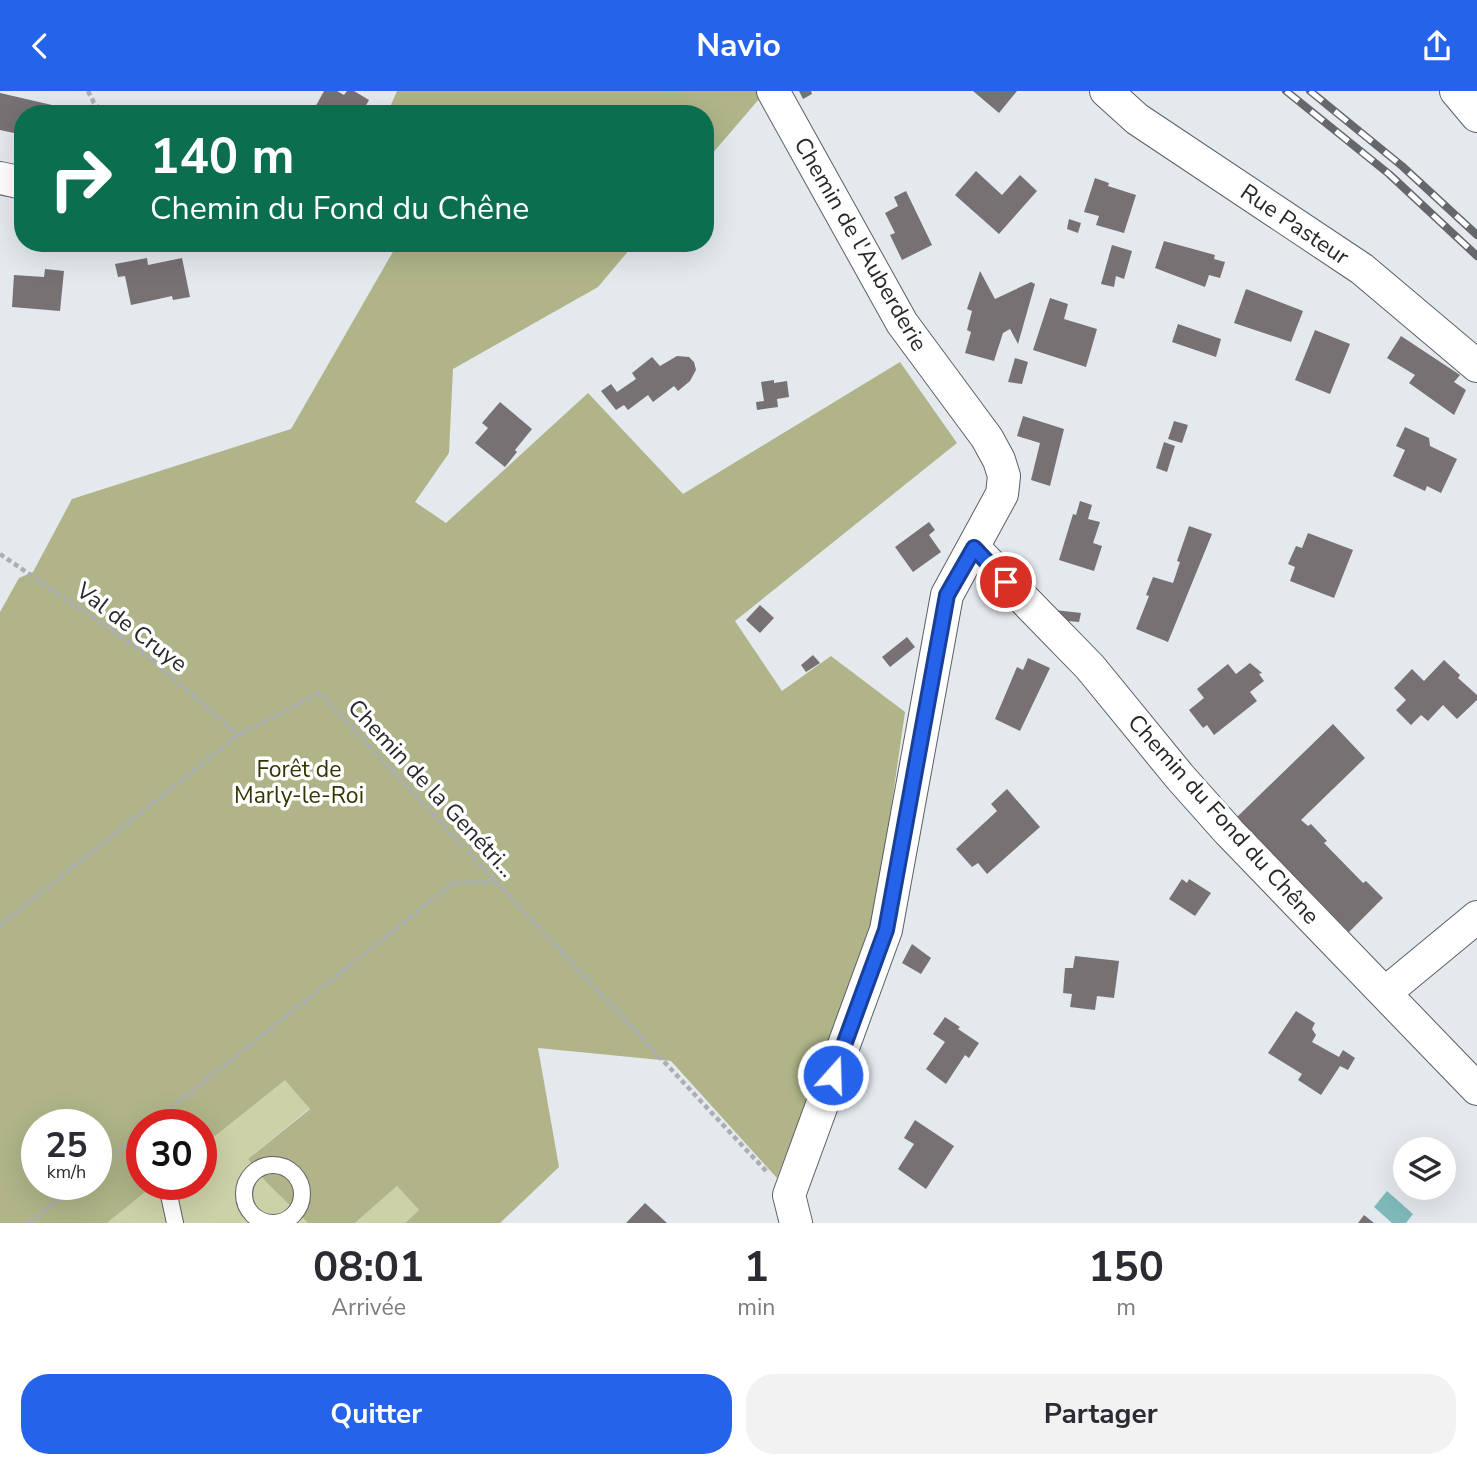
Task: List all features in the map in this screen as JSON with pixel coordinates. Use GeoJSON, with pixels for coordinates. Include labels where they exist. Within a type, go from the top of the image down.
{"type":"FeatureCollection","features":[{"type":"Feature","properties":{"kind":"street","name":"Chemin de l'Auberderie"},"geometry":{"type":"LineString","coordinates":[[773,91],[902,323],[987,438],[1004,476],[1002,494],[947,595],[886,930],[792,1209]]}},
{"type":"Feature","properties":{"kind":"street","name":"Rue Pasteur"},"geometry":{"type":"LineString","coordinates":[[1106,91],[1138,119],[1362,269],[1477,366]]}},
{"type":"Feature","properties":{"kind":"street"},"geometry":{"type":"LineString","coordinates":[[1456,91],[1477,116]]}},
{"type":"Feature","properties":{"kind":"street","name":"Chemin du Fond du Chêne"},"geometry":{"type":"LineString","coordinates":[[978,541],[1090,667],[1229,832],[1477,1089]]}},
{"type":"Feature","properties":{"kind":"street"},"geometry":{"type":"LineString","coordinates":[[1385,993],[1477,917]]}},
{"type":"Feature","properties":{"kind":"lane"},"geometry":{"type":"LineString","coordinates":[[170,1200],[175,1223]]}},
{"type":"Feature","properties":{"kind":"path","name":"Val de Cruye"},"geometry":{"type":"LineString","coordinates":[[0,554],[144,652],[239,735]]}},
{"type":"Feature","properties":{"kind":"path","name":"Chemin de la Genétri..."},"geometry":{"type":"LineString","coordinates":[[0,925],[239,735],[320,693],[496,881],[792,1209]]}},
{"type":"Feature","properties":{"kind":"path"},"geometry":{"type":"LineString","coordinates":[[170,1109],[453,883],[496,881]]}},
{"type":"Feature","properties":{"kind":"path"},"geometry":{"type":"LineString","coordinates":[[112,1156],[126,1145]]}},
{"type":"Feature","properties":{"kind":"path"},"geometry":{"type":"LineString","coordinates":[[29,1223],[57,1200]]}},
{"type":"Feature","properties":{"kind":"green space"},"geometry":{"type":"Polygon","coordinates":[[[397,91],[766,91],[714,152],[714,105],[391,105],[397,91]]]}},
{"type":"Feature","properties":{"kind":"green space","name":"Forêt de Marly-le-Roi"},"geometry":{"type":"Polygon","coordinates":[[[393,252],[627,252],[598,287],[453,369],[449,453],[415,502],[446,523],[588,393],[683,494],[900,362],[957,443],[735,621],[782,691],[831,656],[905,712],[874,927],[777,1178],[671,1061],[538,1048],[559,1167],[500,1223],[405,1223],[419,1210],[397,1186],[355,1223],[308,1223],[266,1182],[248,1159],[310,1109],[285,1080],[217,1134],[217,1109],[126,1109],[126,1200],[135,1200],[107,1223],[0,1223],[0,612],[19,578],[33,572],[72,499],[291,429],[393,252]]]}},
{"type":"Feature","properties":{"kind":"green space"},"geometry":{"type":"Polygon","coordinates":[[[285,1079],[310,1108],[248,1159],[266,1182],[308,1223],[107,1223],[135,1200],[217,1200],[217,1134],[285,1079]]]}},
{"type":"Feature","properties":{"kind":"green space"},"geometry":{"type":"Polygon","coordinates":[[[397,1186],[419,1210],[405,1223],[355,1223],[397,1186]]]}},
{"type":"Feature","properties":{"kind":"water"},"geometry":{"type":"Polygon","coordinates":[[[1387,1191],[1393,1200],[1397,1200],[1413,1214],[1406,1223],[1392,1223],[1374,1207],[1387,1191]]]}},
{"type":"Feature","properties":{"kind":"building"},"geometry":{"type":"Polygon","coordinates":[[[324,91],[337,91],[344,95],[347,91],[354,91],[369,100],[366,105],[316,105],[324,91]]]}},
{"type":"Feature","properties":{"kind":"building"},"geometry":{"type":"Polygon","coordinates":[[[799,91],[811,91],[812,94],[803,99],[799,91]]]}},
{"type":"Feature","properties":{"kind":"building"},"geometry":{"type":"Polygon","coordinates":[[[973,91],[1017,91],[999,113],[973,91]]]}},
{"type":"Feature","properties":{"kind":"building"},"geometry":{"type":"Polygon","coordinates":[[[0,93],[52,105],[14,105],[14,133],[0,130],[0,93]]]}},
{"type":"Feature","properties":{"kind":"building"},"geometry":{"type":"Polygon","coordinates":[[[976,171],[1002,195],[1020,175],[1037,191],[999,234],[955,195],[976,171]]]}},
{"type":"Feature","properties":{"kind":"building"},"geometry":{"type":"Polygon","coordinates":[[[1095,178],[1109,183],[1108,186],[1136,195],[1124,233],[1096,225],[1099,216],[1084,212],[1095,178]]]}},
{"type":"Feature","properties":{"kind":"building"},"geometry":{"type":"Polygon","coordinates":[[[906,191],[932,245],[902,260],[890,235],[895,233],[885,213],[898,206],[894,197],[906,191]]]}},
{"type":"Feature","properties":{"kind":"building"},"geometry":{"type":"Polygon","coordinates":[[[1069,219],[1081,223],[1078,233],[1067,229],[1069,219]]]}},
{"type":"Feature","properties":{"kind":"building"},"geometry":{"type":"Polygon","coordinates":[[[1164,241],[1215,255],[1214,259],[1225,262],[1220,278],[1209,275],[1205,287],[1155,268],[1164,241]]]}},
{"type":"Feature","properties":{"kind":"building"},"geometry":{"type":"Polygon","coordinates":[[[1112,245],[1132,251],[1124,279],[1116,276],[1114,287],[1101,284],[1112,245]]]}},
{"type":"Feature","properties":{"kind":"building"},"geometry":{"type":"Polygon","coordinates":[[[147,258],[148,265],[182,258],[190,297],[173,300],[172,296],[131,305],[125,276],[118,277],[115,264],[147,258]]]}},
{"type":"Feature","properties":{"kind":"building"},"geometry":{"type":"Polygon","coordinates":[[[45,269],[64,271],[60,311],[12,307],[14,275],[44,277],[45,269]]]}},
{"type":"Feature","properties":{"kind":"building"},"geometry":{"type":"Polygon","coordinates":[[[980,271],[995,299],[1031,282],[1035,284],[1018,344],[1010,329],[1003,333],[994,361],[965,353],[971,332],[967,330],[972,311],[967,309],[980,271]]]}},
{"type":"Feature","properties":{"kind":"building"},"geometry":{"type":"Polygon","coordinates":[[[1246,289],[1303,311],[1291,342],[1234,323],[1246,289]]]}},
{"type":"Feature","properties":{"kind":"building"},"geometry":{"type":"Polygon","coordinates":[[[1050,298],[1068,304],[1064,319],[1097,329],[1086,367],[1033,350],[1050,298]]]}},
{"type":"Feature","properties":{"kind":"building"},"geometry":{"type":"Polygon","coordinates":[[[1178,324],[1221,339],[1216,357],[1172,342],[1178,324]]]}},
{"type":"Feature","properties":{"kind":"building"},"geometry":{"type":"Polygon","coordinates":[[[1315,330],[1350,344],[1330,394],[1295,380],[1315,330]]]}},
{"type":"Feature","properties":{"kind":"building"},"geometry":{"type":"Polygon","coordinates":[[[1401,336],[1460,375],[1454,382],[1466,390],[1454,415],[1409,383],[1415,375],[1387,358],[1401,336]]]}},
{"type":"Feature","properties":{"kind":"building"},"geometry":{"type":"Polygon","coordinates":[[[677,356],[689,357],[696,370],[690,381],[678,391],[674,386],[653,402],[648,395],[628,410],[624,405],[616,410],[601,391],[611,384],[617,392],[636,379],[632,373],[652,357],[660,366],[677,356]]]}},
{"type":"Feature","properties":{"kind":"building"},"geometry":{"type":"Polygon","coordinates":[[[1015,358],[1028,362],[1022,384],[1008,382],[1015,358]]]}},
{"type":"Feature","properties":{"kind":"building"},"geometry":{"type":"Polygon","coordinates":[[[774,380],[774,383],[787,381],[789,397],[777,399],[778,407],[757,410],[756,402],[764,401],[761,382],[774,380]]]}},
{"type":"Feature","properties":{"kind":"building"},"geometry":{"type":"Polygon","coordinates":[[[500,402],[532,429],[505,467],[475,443],[488,428],[482,423],[500,402]]]}},
{"type":"Feature","properties":{"kind":"building"},"geometry":{"type":"Polygon","coordinates":[[[1023,416],[1064,429],[1050,486],[1031,480],[1040,443],[1017,436],[1023,416]]]}},
{"type":"Feature","properties":{"kind":"building"},"geometry":{"type":"Polygon","coordinates":[[[1174,421],[1188,425],[1182,443],[1168,439],[1174,421]]]}},
{"type":"Feature","properties":{"kind":"building"},"geometry":{"type":"Polygon","coordinates":[[[1405,427],[1429,438],[1430,446],[1457,459],[1441,493],[1427,486],[1425,491],[1393,476],[1405,450],[1396,446],[1405,427]]]}},
{"type":"Feature","properties":{"kind":"building"},"geometry":{"type":"Polygon","coordinates":[[[1164,442],[1175,446],[1167,472],[1156,468],[1164,442]]]}},
{"type":"Feature","properties":{"kind":"building"},"geometry":{"type":"Polygon","coordinates":[[[1080,501],[1092,505],[1088,519],[1100,522],[1093,543],[1102,546],[1094,571],[1059,560],[1073,514],[1076,515],[1080,501]]]}},
{"type":"Feature","properties":{"kind":"building"},"geometry":{"type":"Polygon","coordinates":[[[929,522],[935,530],[929,535],[941,552],[913,572],[895,547],[929,522]]]}},
{"type":"Feature","properties":{"kind":"building"},"geometry":{"type":"Polygon","coordinates":[[[1189,526],[1212,534],[1168,642],[1136,629],[1149,596],[1146,595],[1153,577],[1173,583],[1189,526]]]}},
{"type":"Feature","properties":{"kind":"building"},"geometry":{"type":"Polygon","coordinates":[[[1308,533],[1353,550],[1334,598],[1290,581],[1295,567],[1288,564],[1296,546],[1302,548],[1308,533]]]}},
{"type":"Feature","properties":{"kind":"building"},"geometry":{"type":"Polygon","coordinates":[[[760,605],[774,618],[760,633],[746,620],[760,605]]]}},
{"type":"Feature","properties":{"kind":"building"},"geometry":{"type":"Polygon","coordinates":[[[1055,610],[1081,613],[1079,622],[1055,620],[1055,610]]]}},
{"type":"Feature","properties":{"kind":"building"},"geometry":{"type":"Polygon","coordinates":[[[907,637],[915,647],[890,667],[882,657],[907,637]]]}},
{"type":"Feature","properties":{"kind":"building"},"geometry":{"type":"Polygon","coordinates":[[[813,655],[820,663],[806,672],[801,665],[813,655]]]}},
{"type":"Feature","properties":{"kind":"building"},"geometry":{"type":"Polygon","coordinates":[[[1028,658],[1050,668],[1020,731],[995,719],[1017,667],[1023,670],[1028,658]]]}},
{"type":"Feature","properties":{"kind":"building"},"geometry":{"type":"Polygon","coordinates":[[[1444,660],[1460,675],[1458,678],[1477,695],[1477,700],[1457,719],[1443,705],[1428,721],[1421,715],[1411,725],[1396,710],[1406,700],[1394,688],[1412,669],[1424,681],[1444,660]]]}},
{"type":"Feature","properties":{"kind":"building"},"geometry":{"type":"Polygon","coordinates":[[[1250,663],[1262,673],[1259,674],[1264,681],[1250,692],[1257,701],[1214,735],[1207,725],[1203,728],[1189,710],[1204,698],[1197,689],[1228,664],[1236,674],[1250,663]]]}},
{"type":"Feature","properties":{"kind":"building"},"geometry":{"type":"Polygon","coordinates":[[[1333,724],[1365,758],[1301,820],[1308,826],[1311,824],[1327,841],[1324,843],[1363,883],[1366,881],[1383,898],[1349,932],[1237,817],[1333,724]]]}},
{"type":"Feature","properties":{"kind":"building"},"geometry":{"type":"Polygon","coordinates":[[[1007,789],[1040,827],[987,874],[978,863],[972,867],[956,849],[997,811],[991,804],[1007,789]]]}},
{"type":"Feature","properties":{"kind":"building"},"geometry":{"type":"Polygon","coordinates":[[[1182,879],[1187,883],[1189,879],[1211,893],[1195,916],[1169,899],[1182,879]]]}},
{"type":"Feature","properties":{"kind":"building"},"geometry":{"type":"Polygon","coordinates":[[[912,944],[931,958],[921,974],[902,963],[912,944]]]}},
{"type":"Feature","properties":{"kind":"building"},"geometry":{"type":"Polygon","coordinates":[[[1075,956],[1119,961],[1114,998],[1097,996],[1095,1010],[1070,1007],[1072,994],[1063,993],[1065,968],[1073,968],[1075,956]]]}},
{"type":"Feature","properties":{"kind":"building"},"geometry":{"type":"Polygon","coordinates":[[[1296,1011],[1315,1023],[1312,1029],[1316,1035],[1312,1042],[1339,1057],[1343,1050],[1355,1058],[1348,1070],[1340,1066],[1321,1095],[1298,1080],[1302,1074],[1268,1053],[1296,1011]]]}},
{"type":"Feature","properties":{"kind":"building"},"geometry":{"type":"Polygon","coordinates":[[[945,1017],[979,1043],[969,1058],[965,1055],[946,1084],[926,1069],[945,1042],[933,1034],[945,1017]]]}},
{"type":"Feature","properties":{"kind":"building"},"geometry":{"type":"Polygon","coordinates":[[[915,1120],[954,1146],[926,1189],[898,1169],[914,1144],[904,1138],[915,1120]]]}},
{"type":"Feature","properties":{"kind":"building"},"geometry":{"type":"Polygon","coordinates":[[[645,1203],[667,1223],[626,1223],[645,1203]]]}},
{"type":"Feature","properties":{"kind":"building"},"geometry":{"type":"Polygon","coordinates":[[[1364,1215],[1374,1223],[1358,1223],[1364,1215]]]}},
{"type":"Feature","properties":{"kind":"railway"},"geometry":{"type":"LineString","coordinates":[[1286,91],[1389,174],[1477,256]]}},
{"type":"Feature","properties":{"kind":"railway"},"geometry":{"type":"LineString","coordinates":[[1310,91],[1402,166],[1477,235]]}},
{"type":"Feature","properties":{"kind":"route"},"geometry":{"type":"LineString","coordinates":[[833,1075],[886,930],[947,595],[974,548],[1006,582]]}}]}
